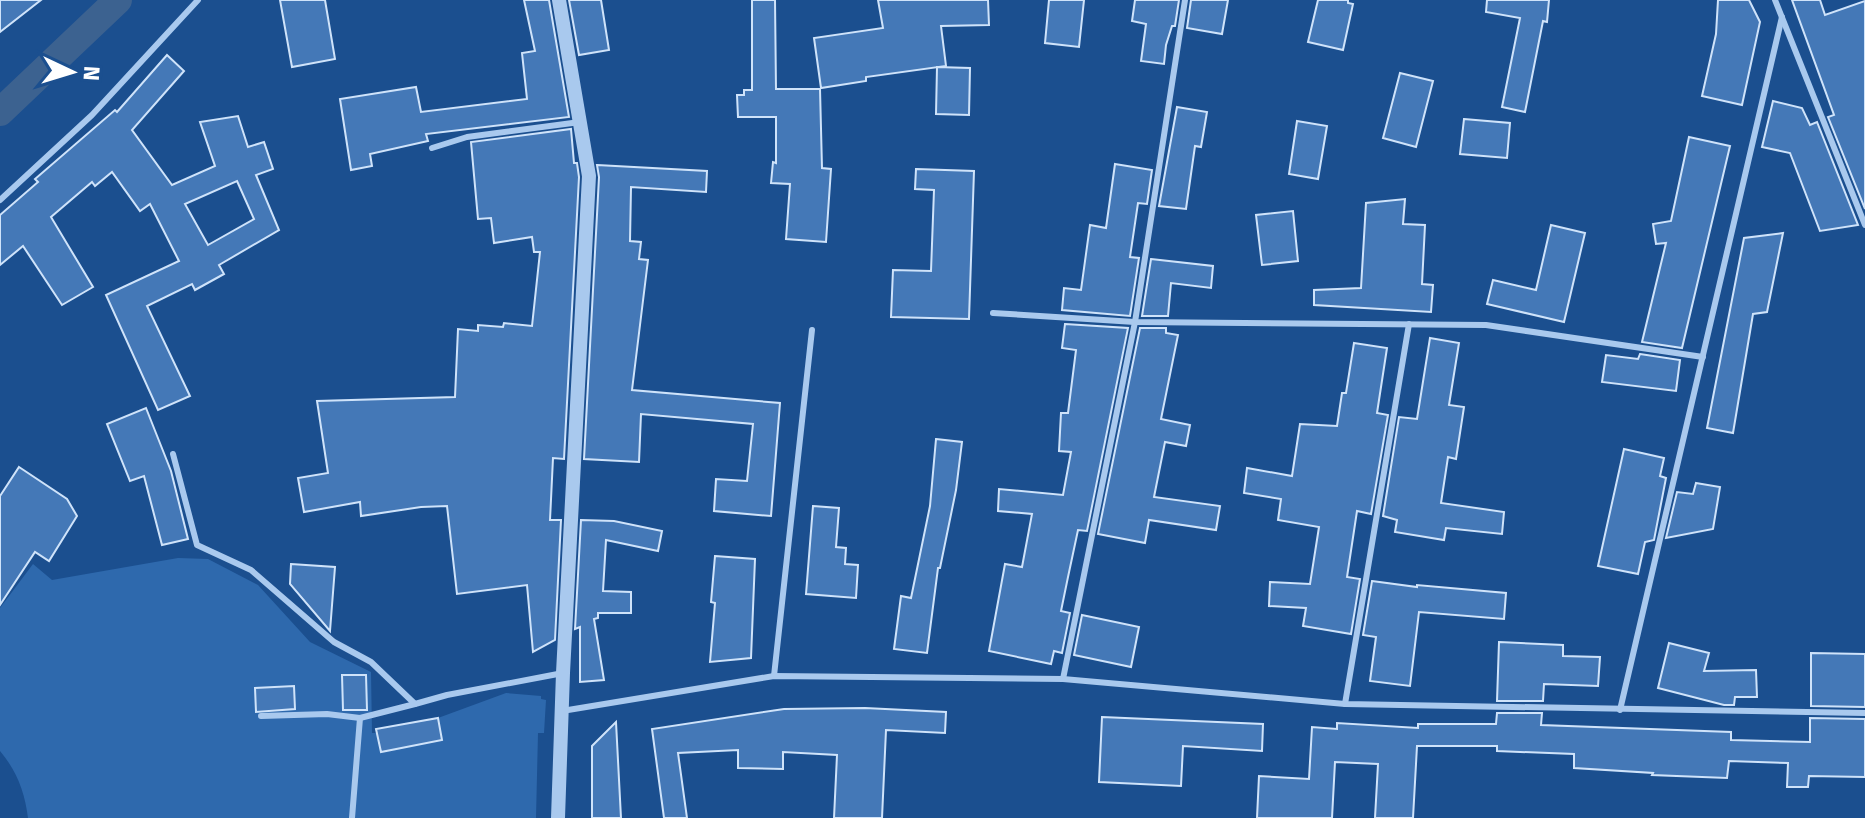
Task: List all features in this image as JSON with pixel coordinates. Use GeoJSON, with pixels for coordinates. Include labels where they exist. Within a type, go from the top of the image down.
{"type":"FeatureCollection","features":[{"type":"Feature","properties":{"kind":"street"},"geometry":{"type":"LineString","coordinates":[[558,818],[589,176],[559,0]]}},
{"type":"Feature","properties":{"kind":"lane"},"geometry":{"type":"LineString","coordinates":[[0,200],[92,115],[198,0]]}},
{"type":"Feature","properties":{"kind":"lane"},"geometry":{"type":"LineString","coordinates":[[1063,679],[1135,322],[1185,0]]}},
{"type":"Feature","properties":{"kind":"lane"},"geometry":{"type":"LineString","coordinates":[[1775,0],[1865,225]]}},
{"type":"Feature","properties":{"kind":"lane"},"geometry":{"type":"LineString","coordinates":[[1620,710],[1782,17]]}},
{"type":"Feature","properties":{"kind":"lane"},"geometry":{"type":"LineString","coordinates":[[432,148],[467,137],[580,122]]}},
{"type":"Feature","properties":{"kind":"lane"},"geometry":{"type":"LineString","coordinates":[[993,313],[1135,322],[1486,325],[1703,357]]}},
{"type":"Feature","properties":{"kind":"lane"},"geometry":{"type":"LineString","coordinates":[[1345,704],[1409,324]]}},
{"type":"Feature","properties":{"kind":"lane"},"geometry":{"type":"LineString","coordinates":[[774,676],[812,330]]}},
{"type":"Feature","properties":{"kind":"lane"},"geometry":{"type":"LineString","coordinates":[[173,454],[197,545],[251,570],[334,642],[371,662],[415,704]]}},
{"type":"Feature","properties":{"kind":"lane"},"geometry":{"type":"LineString","coordinates":[[261,716],[327,714],[360,718],[447,695],[563,673]]}},
{"type":"Feature","properties":{"kind":"lane"},"geometry":{"type":"LineString","coordinates":[[562,711],[774,676],[1063,679],[1345,704],[1865,713]]}},
{"type":"Feature","properties":{"kind":"lane"},"geometry":{"type":"LineString","coordinates":[[352,818],[360,718]]}},
{"type":"Feature","properties":{"kind":"shaded area"},"geometry":{"type":"Polygon","coordinates":[[[178,558],[208,559],[258,585],[310,642],[371,672],[372,733],[377,733],[377,729],[438,718],[506,693],[541,696],[546,700],[544,733],[538,733],[536,818],[28,818],[19,783],[0,751],[0,608],[33,564],[52,580],[178,558]]]}},
{"type":"Feature","properties":{"kind":"building"},"geometry":{"type":"Polygon","coordinates":[[[0,0],[41,0],[0,32],[0,0]]]}},
{"type":"Feature","properties":{"kind":"building"},"geometry":{"type":"Polygon","coordinates":[[[280,0],[325,0],[335,59],[292,67],[280,0]]]}},
{"type":"Feature","properties":{"kind":"building"},"geometry":{"type":"Polygon","coordinates":[[[524,0],[549,0],[569,117],[426,134],[428,141],[370,154],[372,166],[351,170],[340,99],[416,87],[421,112],[527,99],[522,53],[535,51],[524,0]]]}},
{"type":"Feature","properties":{"kind":"building"},"geometry":{"type":"Polygon","coordinates":[[[569,0],[601,0],[609,50],[579,55],[569,0]]]}},
{"type":"Feature","properties":{"kind":"building"},"geometry":{"type":"Polygon","coordinates":[[[752,0],[775,0],[776,89],[820,89],[822,168],[831,169],[826,242],[786,239],[790,184],[771,183],[773,162],[776,163],[776,117],[738,117],[737,95],[744,95],[744,90],[752,90],[752,0]]]}},
{"type":"Feature","properties":{"kind":"building"},"geometry":{"type":"Polygon","coordinates":[[[878,0],[988,0],[989,25],[941,26],[946,66],[866,77],[866,81],[821,88],[814,38],[883,28],[878,0]]]}},
{"type":"Feature","properties":{"kind":"building"},"geometry":{"type":"Polygon","coordinates":[[[1049,0],[1084,0],[1079,47],[1045,43],[1049,0]]]}},
{"type":"Feature","properties":{"kind":"building"},"geometry":{"type":"Polygon","coordinates":[[[1135,0],[1179,0],[1164,64],[1141,61],[1146,24],[1132,21],[1135,0]]]}},
{"type":"Feature","properties":{"kind":"building"},"geometry":{"type":"Polygon","coordinates":[[[1191,0],[1228,0],[1222,34],[1187,28],[1191,0]]]}},
{"type":"Feature","properties":{"kind":"building"},"geometry":{"type":"Polygon","coordinates":[[[1318,0],[1348,0],[1353,4],[1343,50],[1308,42],[1318,0]]]}},
{"type":"Feature","properties":{"kind":"building"},"geometry":{"type":"Polygon","coordinates":[[[1487,0],[1549,0],[1547,22],[1543,21],[1525,112],[1502,107],[1520,18],[1486,12],[1487,0]]]}},
{"type":"Feature","properties":{"kind":"building"},"geometry":{"type":"Polygon","coordinates":[[[1718,0],[1749,0],[1760,22],[1742,105],[1702,96],[1716,34],[1718,0]]]}},
{"type":"Feature","properties":{"kind":"building"},"geometry":{"type":"Polygon","coordinates":[[[1792,0],[1820,0],[1825,15],[1865,1],[1865,209],[1828,117],[1834,115],[1792,0]]]}},
{"type":"Feature","properties":{"kind":"building"},"geometry":{"type":"Polygon","coordinates":[[[167,55],[184,71],[132,130],[172,185],[215,166],[200,122],[238,116],[248,147],[264,142],[273,169],[256,175],[279,230],[219,265],[224,274],[195,290],[192,284],[147,306],[190,396],[158,410],[106,295],[179,261],[150,204],[140,211],[112,172],[95,186],[92,182],[51,217],[93,287],[62,305],[23,246],[0,265],[0,215],[38,182],[35,179],[115,110],[117,112],[167,55]],[[237,181],[185,204],[208,245],[254,219],[237,181]]]}},
{"type":"Feature","properties":{"kind":"building"},"geometry":{"type":"Polygon","coordinates":[[[937,67],[970,68],[969,115],[936,114],[937,67]]]}},
{"type":"Feature","properties":{"kind":"building"},"geometry":{"type":"Polygon","coordinates":[[[1400,73],[1433,81],[1416,147],[1383,138],[1400,73]]]}},
{"type":"Feature","properties":{"kind":"building"},"geometry":{"type":"Polygon","coordinates":[[[1773,101],[1802,108],[1810,125],[1817,122],[1858,225],[1820,231],[1790,153],[1762,147],[1773,101]]]}},
{"type":"Feature","properties":{"kind":"building"},"geometry":{"type":"Polygon","coordinates":[[[1177,107],[1207,112],[1201,147],[1195,146],[1186,209],[1159,206],[1177,107]]]}},
{"type":"Feature","properties":{"kind":"building"},"geometry":{"type":"Polygon","coordinates":[[[1464,119],[1510,123],[1507,158],[1460,154],[1464,119]]]}},
{"type":"Feature","properties":{"kind":"building"},"geometry":{"type":"Polygon","coordinates":[[[1297,121],[1327,126],[1318,179],[1289,174],[1297,121]]]}},
{"type":"Feature","properties":{"kind":"building"},"geometry":{"type":"Polygon","coordinates":[[[571,129],[574,163],[577,163],[579,177],[564,459],[553,458],[550,520],[561,520],[555,640],[533,652],[527,585],[457,594],[447,506],[361,516],[360,502],[304,512],[298,478],[328,473],[317,401],[455,397],[458,329],[478,331],[478,325],[503,327],[504,323],[532,326],[540,252],[534,252],[532,237],[494,243],[491,218],[478,219],[471,142],[571,129]]]}},
{"type":"Feature","properties":{"kind":"building"},"geometry":{"type":"Polygon","coordinates":[[[1689,137],[1730,146],[1682,348],[1642,342],[1666,243],[1656,244],[1653,224],[1671,221],[1689,137]]]}},
{"type":"Feature","properties":{"kind":"building"},"geometry":{"type":"Polygon","coordinates":[[[1115,164],[1152,170],[1147,204],[1138,203],[1130,257],[1139,258],[1130,316],[1062,310],[1064,288],[1081,290],[1090,225],[1106,228],[1115,164]]]}},
{"type":"Feature","properties":{"kind":"building"},"geometry":{"type":"Polygon","coordinates":[[[597,165],[707,171],[706,192],[631,187],[630,241],[641,242],[639,259],[648,260],[632,390],[780,403],[771,516],[714,511],[716,479],[747,481],[753,424],[641,414],[639,462],[584,459],[599,177],[597,165]]]}},
{"type":"Feature","properties":{"kind":"building"},"geometry":{"type":"Polygon","coordinates":[[[916,169],[974,171],[969,319],[891,317],[893,270],[931,271],[934,190],[915,189],[916,169]]]}},
{"type":"Feature","properties":{"kind":"building"},"geometry":{"type":"Polygon","coordinates":[[[1405,199],[1403,224],[1425,225],[1422,284],[1433,285],[1431,312],[1314,305],[1314,290],[1361,288],[1366,203],[1405,199]]]}},
{"type":"Feature","properties":{"kind":"building"},"geometry":{"type":"Polygon","coordinates":[[[1293,211],[1298,261],[1262,265],[1256,215],[1293,211]]]}},
{"type":"Feature","properties":{"kind":"building"},"geometry":{"type":"Polygon","coordinates":[[[1551,225],[1585,233],[1564,322],[1487,304],[1493,280],[1536,290],[1551,225]]]}},
{"type":"Feature","properties":{"kind":"building"},"geometry":{"type":"Polygon","coordinates":[[[1783,233],[1767,312],[1753,314],[1733,433],[1707,428],[1744,238],[1783,233]]]}},
{"type":"Feature","properties":{"kind":"building"},"geometry":{"type":"Polygon","coordinates":[[[1151,259],[1213,266],[1211,288],[1171,283],[1168,316],[1142,316],[1151,259]]]}},
{"type":"Feature","properties":{"kind":"building"},"geometry":{"type":"Polygon","coordinates":[[[1065,324],[1128,328],[1087,531],[1078,530],[1061,611],[1070,613],[1062,653],[1054,651],[1051,664],[989,651],[1005,564],[1022,567],[1032,514],[998,511],[999,489],[1063,495],[1071,452],[1059,451],[1061,413],[1068,413],[1076,350],[1062,348],[1065,324]]]}},
{"type":"Feature","properties":{"kind":"building"},"geometry":{"type":"Polygon","coordinates":[[[1140,328],[1166,328],[1166,333],[1178,335],[1161,419],[1190,425],[1186,446],[1165,442],[1154,497],[1220,506],[1216,530],[1149,520],[1145,543],[1098,534],[1140,328]]]}},
{"type":"Feature","properties":{"kind":"building"},"geometry":{"type":"Polygon","coordinates":[[[1430,338],[1459,343],[1449,405],[1464,407],[1456,459],[1448,457],[1441,503],[1504,512],[1502,534],[1446,528],[1444,540],[1395,532],[1397,520],[1383,516],[1399,417],[1417,419],[1430,338]]]}},
{"type":"Feature","properties":{"kind":"building"},"geometry":{"type":"Polygon","coordinates":[[[1354,343],[1387,348],[1377,413],[1388,415],[1371,514],[1357,511],[1347,577],[1360,579],[1351,634],[1303,626],[1306,608],[1269,606],[1270,582],[1310,584],[1319,527],[1278,520],[1281,499],[1244,493],[1247,468],[1292,476],[1300,424],[1337,426],[1354,343]]]}},
{"type":"Feature","properties":{"kind":"building"},"geometry":{"type":"Polygon","coordinates":[[[1640,354],[1680,360],[1676,391],[1602,382],[1606,355],[1638,359],[1640,354]]]}},
{"type":"Feature","properties":{"kind":"building"},"geometry":{"type":"Polygon","coordinates":[[[146,408],[171,471],[188,539],[162,545],[144,476],[130,481],[107,424],[146,408]]]}},
{"type":"Feature","properties":{"kind":"building"},"geometry":{"type":"Polygon","coordinates":[[[936,439],[962,442],[956,490],[938,568],[927,653],[894,649],[901,596],[911,598],[930,506],[936,439]]]}},
{"type":"Feature","properties":{"kind":"building"},"geometry":{"type":"Polygon","coordinates":[[[1624,449],[1664,458],[1660,476],[1666,478],[1654,540],[1645,542],[1638,574],[1598,566],[1624,449]]]}},
{"type":"Feature","properties":{"kind":"building"},"geometry":{"type":"Polygon","coordinates":[[[19,467],[67,499],[77,516],[49,561],[35,552],[0,605],[0,496],[19,467]]]}},
{"type":"Feature","properties":{"kind":"building"},"geometry":{"type":"Polygon","coordinates":[[[1696,483],[1720,487],[1713,529],[1666,538],[1677,492],[1693,494],[1696,483]]]}},
{"type":"Feature","properties":{"kind":"building"},"geometry":{"type":"Polygon","coordinates":[[[813,506],[839,508],[836,547],[846,548],[845,564],[858,565],[856,598],[806,594],[813,506]]]}},
{"type":"Feature","properties":{"kind":"building"},"geometry":{"type":"Polygon","coordinates":[[[581,520],[614,521],[662,531],[658,551],[606,540],[603,591],[631,592],[631,613],[598,613],[598,618],[594,619],[604,680],[580,682],[580,627],[575,629],[581,520]]]}},
{"type":"Feature","properties":{"kind":"building"},"geometry":{"type":"Polygon","coordinates":[[[715,556],[755,559],[751,658],[710,662],[715,556]]]}},
{"type":"Feature","properties":{"kind":"building"},"geometry":{"type":"Polygon","coordinates":[[[291,564],[335,567],[330,631],[290,584],[291,564]]]}},
{"type":"Feature","properties":{"kind":"building"},"geometry":{"type":"Polygon","coordinates":[[[1372,581],[1506,593],[1504,619],[1419,612],[1410,686],[1370,681],[1376,637],[1363,635],[1372,581]]]}},
{"type":"Feature","properties":{"kind":"building"},"geometry":{"type":"Polygon","coordinates":[[[1082,615],[1139,627],[1131,667],[1074,655],[1082,615]]]}},
{"type":"Feature","properties":{"kind":"building"},"geometry":{"type":"Polygon","coordinates":[[[1499,642],[1563,645],[1563,656],[1600,657],[1598,686],[1544,684],[1543,701],[1497,701],[1499,642]]]}},
{"type":"Feature","properties":{"kind":"building"},"geometry":{"type":"Polygon","coordinates":[[[1669,643],[1709,653],[1704,671],[1756,670],[1757,697],[1735,697],[1734,705],[1724,705],[1658,688],[1669,643]]]}},
{"type":"Feature","properties":{"kind":"building"},"geometry":{"type":"Polygon","coordinates":[[[1811,653],[1865,654],[1865,707],[1811,706],[1811,653]]]}},
{"type":"Feature","properties":{"kind":"building"},"geometry":{"type":"Polygon","coordinates":[[[342,675],[366,675],[367,710],[343,710],[342,675]]]}},
{"type":"Feature","properties":{"kind":"building"},"geometry":{"type":"Polygon","coordinates":[[[294,686],[295,709],[256,712],[255,688],[294,686]]]}},
{"type":"Feature","properties":{"kind":"building"},"geometry":{"type":"Polygon","coordinates":[[[865,708],[946,712],[945,733],[886,730],[882,818],[834,818],[837,755],[783,752],[783,769],[738,768],[738,750],[678,753],[687,818],[664,818],[652,729],[784,709],[865,708]]]}},
{"type":"Feature","properties":{"kind":"building"},"geometry":{"type":"Polygon","coordinates":[[[1497,713],[1542,713],[1541,725],[1731,732],[1731,740],[1810,742],[1810,718],[1865,719],[1865,777],[1809,776],[1808,787],[1787,787],[1788,763],[1729,761],[1727,778],[1652,775],[1574,768],[1574,754],[1497,751],[1497,746],[1417,746],[1413,818],[1375,818],[1378,764],[1335,762],[1332,818],[1257,818],[1259,776],[1309,779],[1312,727],[1337,729],[1337,723],[1418,728],[1418,724],[1496,724],[1497,713]]]}},
{"type":"Feature","properties":{"kind":"building"},"geometry":{"type":"Polygon","coordinates":[[[1102,717],[1263,724],[1262,751],[1183,746],[1181,786],[1099,782],[1102,717]]]}},
{"type":"Feature","properties":{"kind":"building"},"geometry":{"type":"Polygon","coordinates":[[[438,718],[442,740],[381,752],[376,729],[438,718]]]}},
{"type":"Feature","properties":{"kind":"building"},"geometry":{"type":"Polygon","coordinates":[[[616,722],[621,818],[592,818],[592,746],[616,722]]]}},
{"type":"Feature","properties":{"kind":"waterway"},"geometry":{"type":"LineString","coordinates":[[0,112],[118,0]]}}]}
